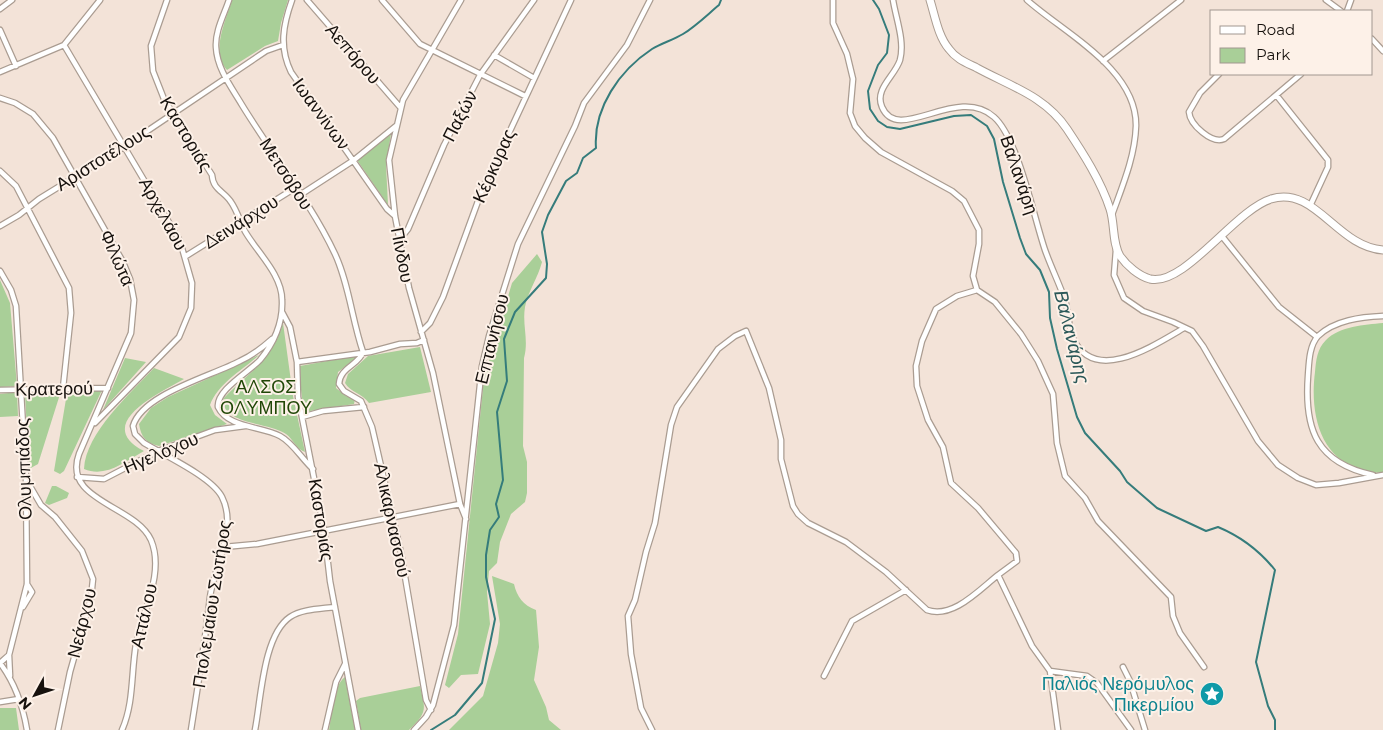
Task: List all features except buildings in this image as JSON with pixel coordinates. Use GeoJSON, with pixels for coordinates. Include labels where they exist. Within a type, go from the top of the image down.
{"type":"FeatureCollection","features":[{"type":"Feature","properties":{"kind":"main road"},"geometry":{"type":"LineString","coordinates":[[930,0],[942,37],[953,54],[1037,98],[1061,120],[1083,155],[1106,199],[1112,215],[1117,248],[1124,261],[1135,271],[1147,278],[1161,279],[1182,269],[1254,208],[1272,198],[1295,198],[1310,206],[1354,241],[1371,248],[1383,250]]}},
{"type":"Feature","properties":{"kind":"street"},"geometry":{"type":"LineString","coordinates":[[0,9],[12,0]]}},
{"type":"Feature","properties":{"kind":"street"},"geometry":{"type":"LineString","coordinates":[[0,72],[64,45],[90,15],[100,0]]}},
{"type":"Feature","properties":{"kind":"street","name":"Καστοριάς"},"geometry":{"type":"LineString","coordinates":[[167,0],[152,42],[151,61],[158,86],[212,176],[214,185],[231,201],[280,288],[282,311],[275,337],[259,360],[218,398],[218,407],[222,413],[246,426]]}},
{"type":"Feature","properties":{"kind":"street","name":"Μετσόβου"},"geometry":{"type":"LineString","coordinates":[[229,0],[216,42],[218,58],[226,77],[335,253],[363,352]]}},
{"type":"Feature","properties":{"kind":"street","name":"Ιωαννίνων"},"geometry":{"type":"LineString","coordinates":[[292,0],[284,25],[283,45],[287,63],[294,76],[387,209],[395,216]]}},
{"type":"Feature","properties":{"kind":"street","name":"Αεπόρου"},"geometry":{"type":"LineString","coordinates":[[307,0],[400,107]]}},
{"type":"Feature","properties":{"kind":"street"},"geometry":{"type":"LineString","coordinates":[[382,0],[415,40],[480,75],[525,96]]}},
{"type":"Feature","properties":{"kind":"street","name":"Πίνδου"},"geometry":{"type":"LineString","coordinates":[[461,0],[400,107],[389,160],[395,216],[414,310],[424,340],[460,504],[467,520]]}},
{"type":"Feature","properties":{"kind":"street","name":"Παξών"},"geometry":{"type":"LineString","coordinates":[[400,239],[408,229],[444,145],[480,75],[534,0]]}},
{"type":"Feature","properties":{"kind":"street","name":"Κέρκυρας"},"geometry":{"type":"LineString","coordinates":[[420,332],[430,323],[443,297],[481,193],[570,0]]}},
{"type":"Feature","properties":{"kind":"street","name":"Επτανήσου"},"geometry":{"type":"LineString","coordinates":[[431,710],[454,625],[467,520],[482,366],[515,252],[575,126],[579,112],[627,45],[650,0]]}},
{"type":"Feature","properties":{"kind":"street"},"geometry":{"type":"LineString","coordinates":[[833,0],[833,23],[847,54],[853,80],[850,113],[855,126],[864,138],[881,152],[952,191],[964,201],[979,230],[979,244],[973,276],[977,290],[994,302],[1021,334],[1038,362],[1052,394],[1058,452],[1065,476],[1085,498],[1098,521],[1170,597],[1173,616],[1180,633],[1204,667]]}},
{"type":"Feature","properties":{"kind":"street","name":"Βαλανάρη"},"geometry":{"type":"LineString","coordinates":[[892,0],[902,48],[898,64],[881,93],[882,108],[892,118],[903,121],[951,107],[964,106],[987,112],[1001,125],[1011,146],[1044,249],[1064,296],[1071,334],[1078,347],[1096,359],[1117,359],[1134,354],[1184,328]]}},
{"type":"Feature","properties":{"kind":"street"},"geometry":{"type":"LineString","coordinates":[[1026,0],[1102,60],[1127,91],[1136,120],[1131,158],[1112,215]]}},
{"type":"Feature","properties":{"kind":"street"},"geometry":{"type":"LineString","coordinates":[[1102,60],[1181,0]]}},
{"type":"Feature","properties":{"kind":"street"},"geometry":{"type":"LineString","coordinates":[[1326,0],[1340,10]]}},
{"type":"Feature","properties":{"kind":"street"},"geometry":{"type":"LineString","coordinates":[[0,30],[16,66]]}},
{"type":"Feature","properties":{"kind":"street"},"geometry":{"type":"LineString","coordinates":[[1373,40],[1383,50]]}},
{"type":"Feature","properties":{"kind":"street","name":"Αρχελάου"},"geometry":{"type":"LineString","coordinates":[[64,45],[180,241],[186,256],[192,283],[192,303],[182,332],[92,426]]}},
{"type":"Feature","properties":{"kind":"street","name":"Αριστοτέλους"},"geometry":{"type":"LineString","coordinates":[[0,226],[75,176],[125,146],[266,51],[283,45]]}},
{"type":"Feature","properties":{"kind":"street"},"geometry":{"type":"LineString","coordinates":[[494,55],[534,78]]}},
{"type":"Feature","properties":{"kind":"street"},"geometry":{"type":"LineString","coordinates":[[1218,75],[1200,93],[1189,112],[1193,122],[1216,140],[1224,139],[1300,75]]}},
{"type":"Feature","properties":{"kind":"street"},"geometry":{"type":"LineString","coordinates":[[1277,96],[1328,160],[1328,167],[1310,206]]}},
{"type":"Feature","properties":{"kind":"street","name":"Φιλώτα"},"geometry":{"type":"LineString","coordinates":[[0,98],[20,106],[43,124],[75,176],[123,262],[133,296],[131,333],[78,458],[77,477]]}},
{"type":"Feature","properties":{"kind":"street","name":"Δεινάρχου"},"geometry":{"type":"LineString","coordinates":[[300,195],[354,160],[396,125]]}},
{"type":"Feature","properties":{"kind":"street"},"geometry":{"type":"LineString","coordinates":[[0,171],[13,182],[59,265],[70,292],[69,348],[64,388]]}},
{"type":"Feature","properties":{"kind":"street","name":"Δεινάρχου"},"geometry":{"type":"LineString","coordinates":[[186,256],[240,220],[295,188]]}},
{"type":"Feature","properties":{"kind":"street"},"geometry":{"type":"LineString","coordinates":[[1221,235],[1280,307],[1317,337]]}},
{"type":"Feature","properties":{"kind":"street"},"geometry":{"type":"LineString","coordinates":[[1117,248],[1114,254],[1114,275],[1124,298],[1143,311],[1192,331],[1203,346],[1258,441],[1267,454],[1282,468],[1298,478],[1316,485],[1340,483],[1383,475]]}},
{"type":"Feature","properties":{"kind":"street","name":"Ολυμπιάδος"},"geometry":{"type":"LineString","coordinates":[[0,271],[11,290],[16,306],[26,478],[28,584],[9,655],[0,663]]}},
{"type":"Feature","properties":{"kind":"street"},"geometry":{"type":"LineString","coordinates":[[652,730],[641,708],[631,654],[628,616],[635,600],[646,552],[656,523],[668,441],[677,407],[718,350],[735,336],[746,331],[766,379],[781,440],[781,459],[793,506],[798,514],[808,523],[846,542],[886,572],[927,610],[941,613],[950,611],[1017,561],[1016,553],[978,508],[951,483],[942,447],[928,420],[917,386],[916,366],[922,342],[936,309],[957,296],[977,290]]}},
{"type":"Feature","properties":{"kind":"street","name":"Καστοριάς"},"geometry":{"type":"LineString","coordinates":[[282,311],[290,327],[297,362],[297,388],[324,529],[334,607],[358,730]]}},
{"type":"Feature","properties":{"kind":"street"},"geometry":{"type":"LineString","coordinates":[[1377,476],[1350,469],[1337,462],[1323,449],[1314,434],[1307,402],[1310,356],[1317,337],[1330,328],[1346,321],[1383,316]]}},
{"type":"Feature","properties":{"kind":"street","name":"Πτολεμαίου Σωτήρος"},"geometry":{"type":"LineString","coordinates":[[191,730],[203,661],[210,598],[224,547],[227,516],[219,492],[203,476],[140,440],[134,431],[133,423],[141,412],[170,393],[240,361],[275,337]]}},
{"type":"Feature","properties":{"kind":"street"},"geometry":{"type":"LineString","coordinates":[[297,362],[363,352],[400,344],[418,343],[424,340]]}},
{"type":"Feature","properties":{"kind":"street","name":"Αλικαρνασσού"},"geometry":{"type":"LineString","coordinates":[[363,352],[360,358],[343,373],[339,381],[343,390],[357,398],[364,407],[372,426],[391,517],[401,553],[426,700],[431,710]]}},
{"type":"Feature","properties":{"kind":"street","name":"Κρατερού"},"geometry":{"type":"LineString","coordinates":[[0,390],[108,388]]}},
{"type":"Feature","properties":{"kind":"street"},"geometry":{"type":"LineString","coordinates":[[302,418],[323,411],[364,407]]}},
{"type":"Feature","properties":{"kind":"street"},"geometry":{"type":"LineString","coordinates":[[246,426],[280,436],[313,469]]}},
{"type":"Feature","properties":{"kind":"street","name":"Ηγελόχου"},"geometry":{"type":"LineString","coordinates":[[77,477],[104,479],[158,451],[215,430],[246,426]]}},
{"type":"Feature","properties":{"kind":"street","name":"Αττάλου"},"geometry":{"type":"LineString","coordinates":[[77,477],[90,494],[110,504],[144,531],[154,550],[152,592],[137,640],[129,709],[122,730]]}},
{"type":"Feature","properties":{"kind":"street","name":"Νεάρχου"},"geometry":{"type":"LineString","coordinates":[[26,478],[41,505],[58,519],[82,551],[93,579],[91,598],[70,672],[58,730]]}},
{"type":"Feature","properties":{"kind":"street"},"geometry":{"type":"LineString","coordinates":[[224,547],[257,544],[324,529],[460,504]]}},
{"type":"Feature","properties":{"kind":"street"},"geometry":{"type":"LineString","coordinates":[[998,576],[1032,646],[1050,671],[1058,730]]}},
{"type":"Feature","properties":{"kind":"street"},"geometry":{"type":"LineString","coordinates":[[824,676],[852,620],[906,590]]}},
{"type":"Feature","properties":{"kind":"street"},"geometry":{"type":"LineString","coordinates":[[255,730],[270,650],[276,633],[286,620],[297,613],[334,607]]}},
{"type":"Feature","properties":{"kind":"street"},"geometry":{"type":"LineString","coordinates":[[9,655],[10,677]]}},
{"type":"Feature","properties":{"kind":"street"},"geometry":{"type":"LineString","coordinates":[[0,663],[10,677],[28,730]]}},
{"type":"Feature","properties":{"kind":"street"},"geometry":{"type":"LineString","coordinates":[[325,730],[336,682],[345,663]]}},
{"type":"Feature","properties":{"kind":"street"},"geometry":{"type":"LineString","coordinates":[[1123,667],[1130,681],[1145,730]]}},
{"type":"Feature","properties":{"kind":"street"},"geometry":{"type":"LineString","coordinates":[[1050,671],[1087,676],[1097,683],[1131,730]]}},
{"type":"Feature","properties":{"kind":"street"},"geometry":{"type":"LineString","coordinates":[[0,702],[19,699]]}},
{"type":"Feature","properties":{"kind":"street"},"geometry":{"type":"LineString","coordinates":[[414,730],[431,710]]}},
{"type":"Feature","properties":{"kind":"green space"},"geometry":{"type":"Polygon","coordinates":[[[232,0],[288,0],[278,41],[265,46],[227,70],[222,63],[220,45],[223,26],[232,0]]]}},
{"type":"Feature","properties":{"kind":"green space"},"geometry":{"type":"Polygon","coordinates":[[[391,134],[386,165],[388,205],[357,160],[391,134]]]}},
{"type":"Feature","properties":{"kind":"green space"},"geometry":{"type":"Polygon","coordinates":[[[537,254],[542,262],[528,295],[524,314],[526,345],[524,358],[523,446],[527,462],[527,493],[525,502],[511,514],[500,542],[497,563],[489,571],[487,592],[490,624],[478,674],[461,675],[449,688],[445,685],[458,634],[484,378],[512,283],[537,254]]]}},
{"type":"Feature","properties":{"kind":"green space"},"geometry":{"type":"Polygon","coordinates":[[[0,280],[10,303],[17,386],[0,387],[0,280]]]}},
{"type":"Feature","properties":{"kind":"green space","name":"ΑΛΣΟΣ ΟΛΥΜΠΟΥ"},"geometry":{"type":"Polygon","coordinates":[[[283,323],[293,396],[305,452],[299,449],[286,434],[230,414],[225,407],[223,399],[266,357],[283,323]]]}},
{"type":"Feature","properties":{"kind":"green space"},"geometry":{"type":"Polygon","coordinates":[[[1383,323],[1383,472],[1377,473],[1346,463],[1335,455],[1326,443],[1316,416],[1314,387],[1317,355],[1326,340],[1345,329],[1383,323]]]}},
{"type":"Feature","properties":{"kind":"green space","name":"ΑΛΣΟΣ ΟΛΥΜΠΟΥ"},"geometry":{"type":"Polygon","coordinates":[[[420,347],[431,392],[369,403],[345,383],[348,374],[368,356],[420,347]]]}},
{"type":"Feature","properties":{"kind":"green space","name":"ΑΛΣΟΣ ΟΛΥΜΠΟΥ"},"geometry":{"type":"Polygon","coordinates":[[[259,355],[225,383],[210,405],[215,415],[227,424],[159,446],[147,441],[143,436],[139,424],[151,408],[168,397],[259,355]]]}},
{"type":"Feature","properties":{"kind":"green space","name":"ΑΛΣΟΣ ΟΛΥΜΠΟΥ"},"geometry":{"type":"Polygon","coordinates":[[[354,356],[356,358],[338,372],[336,388],[346,396],[355,399],[354,404],[304,412],[300,366],[354,356]]]}},
{"type":"Feature","properties":{"kind":"green space"},"geometry":{"type":"Polygon","coordinates":[[[125,358],[146,362],[103,410],[125,358]]]}},
{"type":"Feature","properties":{"kind":"green space","name":"ΑΛΣΟΣ ΟΛΥΜΠΟΥ"},"geometry":{"type":"Polygon","coordinates":[[[154,368],[184,379],[147,401],[127,420],[125,430],[130,441],[144,451],[115,468],[100,472],[84,469],[92,441],[101,428],[111,414],[154,368]]]}},
{"type":"Feature","properties":{"kind":"green space"},"geometry":{"type":"Polygon","coordinates":[[[102,390],[64,471],[60,474],[54,471],[67,393],[102,390]]]}},
{"type":"Feature","properties":{"kind":"green space"},"geometry":{"type":"Polygon","coordinates":[[[28,391],[61,391],[38,464],[29,469],[25,394],[28,391]]]}},
{"type":"Feature","properties":{"kind":"green space"},"geometry":{"type":"Polygon","coordinates":[[[17,392],[18,416],[0,417],[0,394],[17,392]]]}},
{"type":"Feature","properties":{"kind":"green space"},"geometry":{"type":"Polygon","coordinates":[[[52,486],[56,486],[69,493],[67,498],[49,505],[45,503],[52,486]]]}},
{"type":"Feature","properties":{"kind":"green space"},"geometry":{"type":"Polygon","coordinates":[[[492,576],[514,584],[521,600],[536,610],[539,647],[534,680],[546,707],[549,720],[561,730],[449,730],[483,696],[498,643],[500,624],[492,576]]]}},
{"type":"Feature","properties":{"kind":"green space"},"geometry":{"type":"Polygon","coordinates":[[[345,677],[355,730],[329,730],[337,687],[345,677]]]}},
{"type":"Feature","properties":{"kind":"green space"},"geometry":{"type":"Polygon","coordinates":[[[420,686],[424,711],[409,730],[361,730],[356,701],[360,698],[420,686]]]}},
{"type":"Feature","properties":{"kind":"green space"},"geometry":{"type":"Polygon","coordinates":[[[0,708],[16,708],[19,730],[0,730],[0,708]]]}},
{"type":"Feature","properties":{"kind":"waterway"},"geometry":{"type":"LineString","coordinates":[[431,730],[455,715],[482,683],[495,619],[486,577],[486,555],[490,530],[499,517],[496,504],[503,480],[497,412],[507,381],[504,339],[515,312],[546,278],[547,264],[542,232],[548,215],[566,181],[577,173],[583,158],[596,148],[596,133],[599,119],[604,105],[619,79],[652,49],[692,28],[719,5],[721,0]]}},
{"type":"Feature","properties":{"kind":"waterway","name":"Βαλανάρης"},"geometry":{"type":"LineString","coordinates":[[873,0],[879,9],[889,35],[887,53],[878,65],[868,91],[870,109],[878,121],[887,127],[900,129],[954,116],[971,115],[987,126],[994,139],[1003,182],[1020,238],[1026,254],[1040,270],[1049,292],[1050,318],[1057,349],[1077,417],[1085,433],[1120,471],[1127,482],[1157,508],[1206,531],[1218,527],[1235,535],[1263,556],[1275,570],[1256,662],[1268,706],[1275,720],[1275,730]]}},
{"type":"Feature","properties":{"kind":"place","name":"Παλιός Νερόμυλος Πικερμίου"},"geometry":{"type":"Point","coordinates":[1212,694]}}]}
